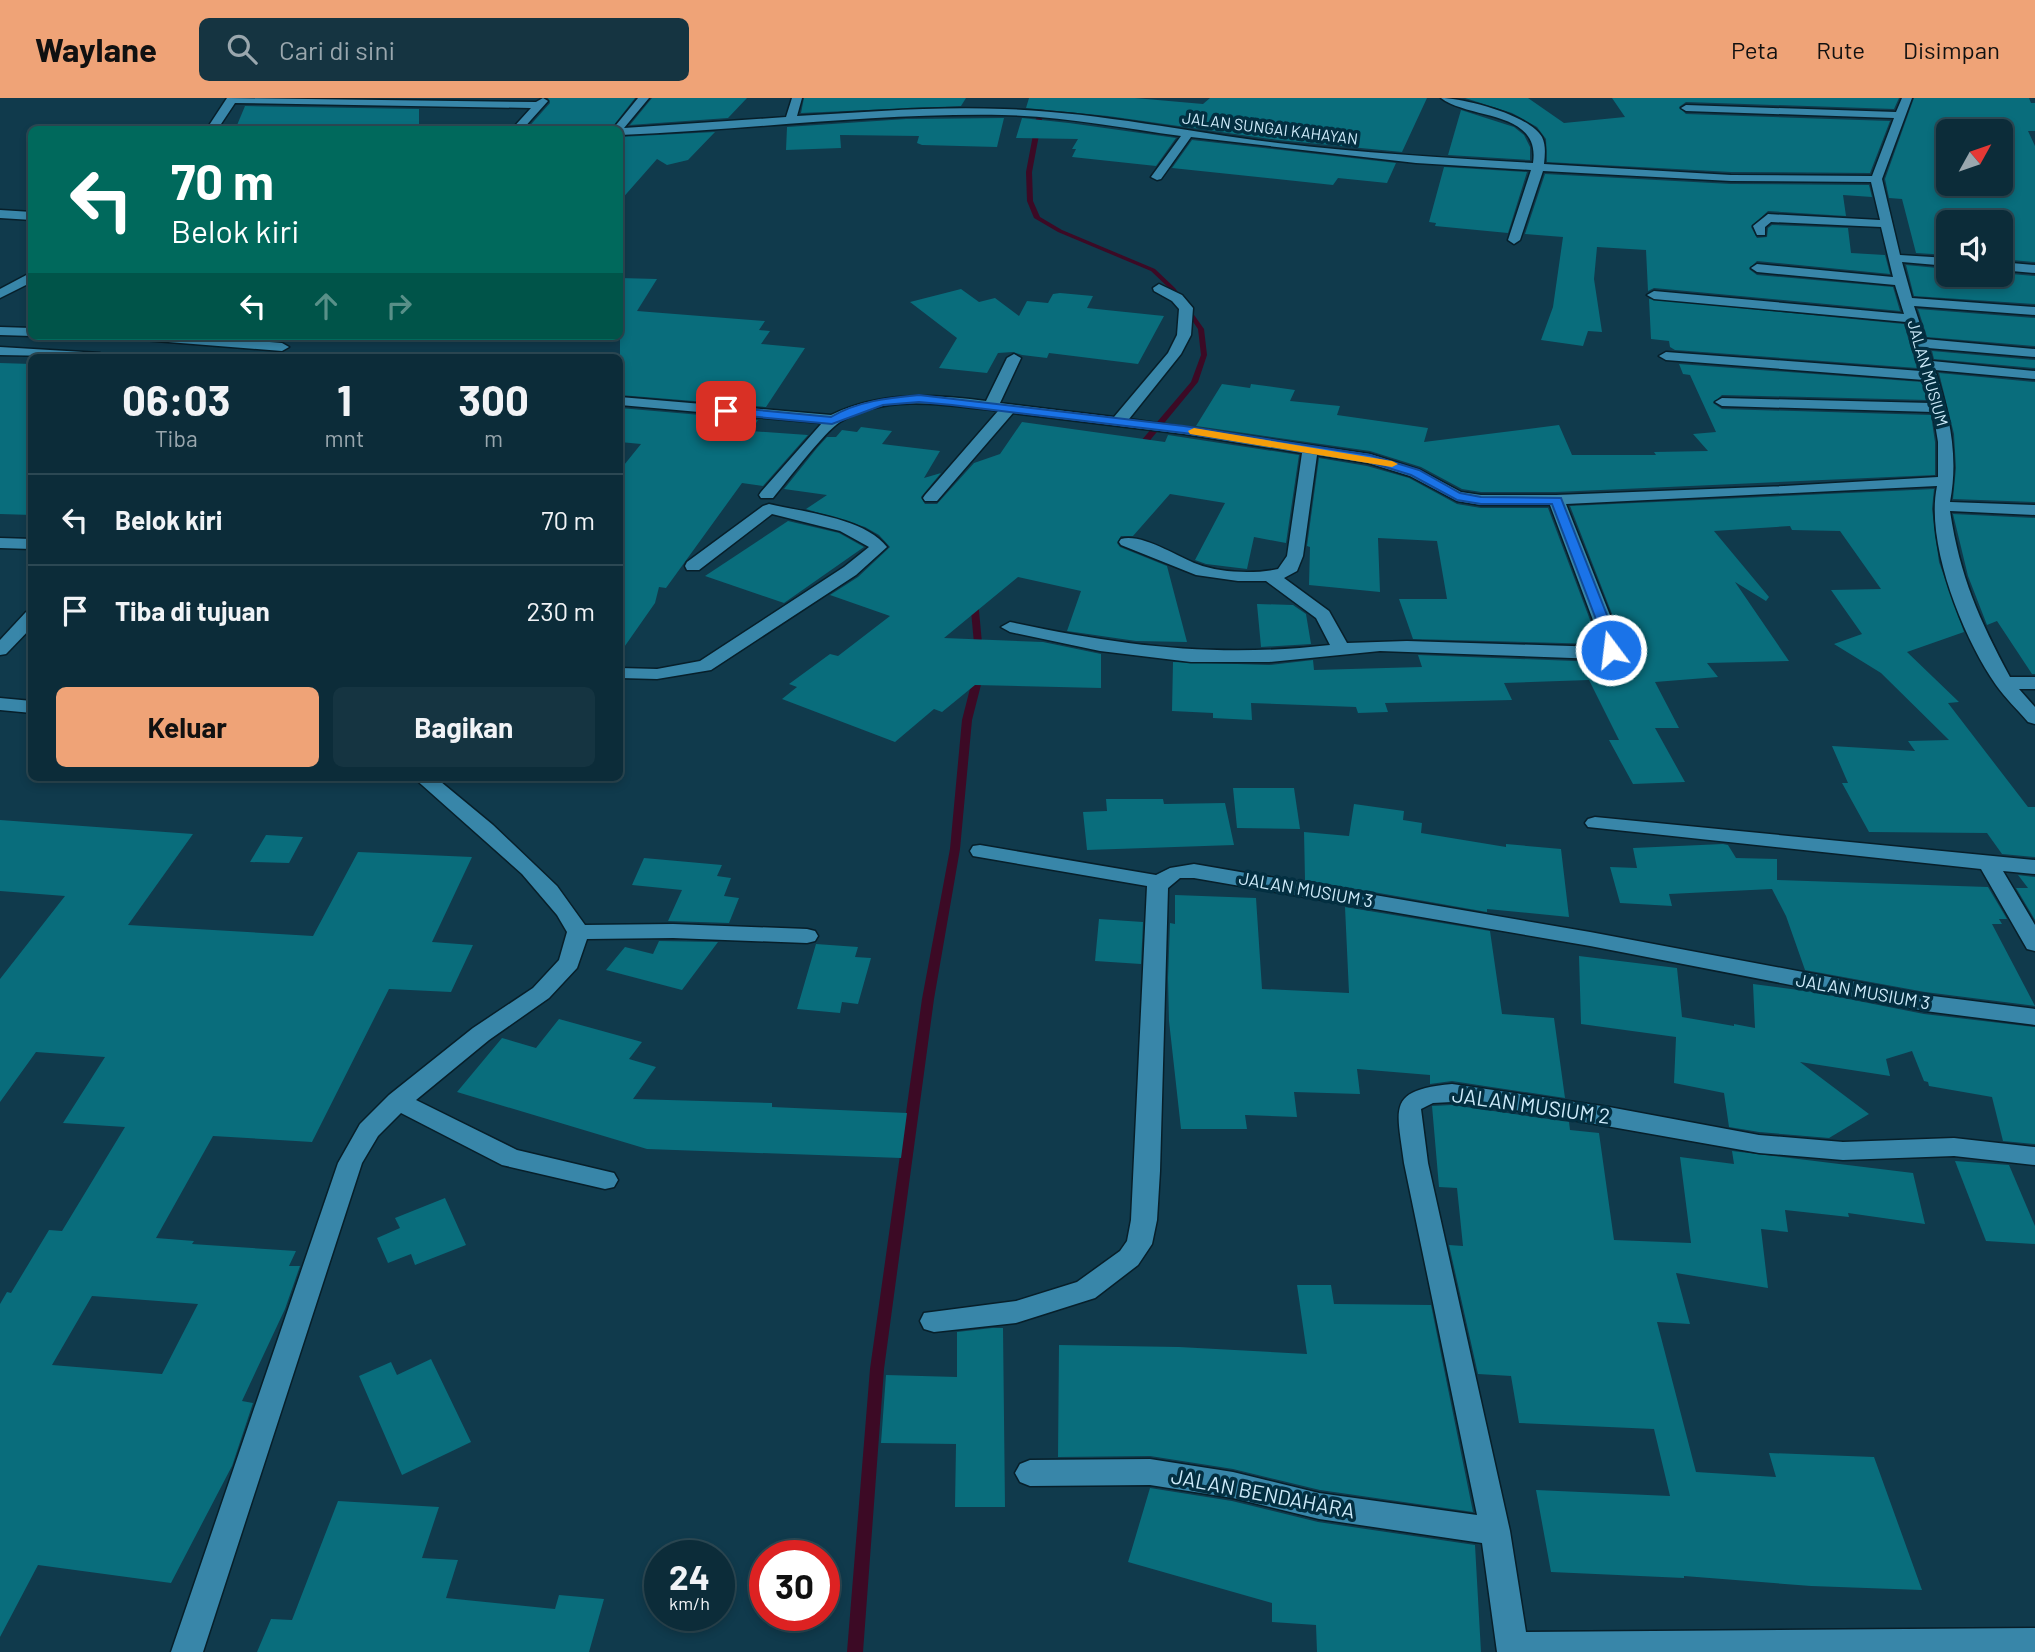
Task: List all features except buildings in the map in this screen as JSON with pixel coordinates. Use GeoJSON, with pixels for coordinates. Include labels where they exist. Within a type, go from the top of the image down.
{"type":"FeatureCollection","features":[{"type":"Feature","properties":{"kind":"street"},"geometry":{"type":"LineString","coordinates":[[622,126],[644,98]]}},
{"type":"Feature","properties":{"kind":"street"},"geometry":{"type":"LineString","coordinates":[[791,120],[797,98]]}},
{"type":"Feature","properties":{"kind":"street"},"geometry":{"type":"LineString","coordinates":[[923,113],[932,98]]}},
{"type":"Feature","properties":{"kind":"street"},"geometry":{"type":"LineString","coordinates":[[1002,112],[1014,98]]}},
{"type":"Feature","properties":{"kind":"street"},"geometry":{"type":"LineString","coordinates":[[1446,98],[1530,130],[1540,146],[1529,204],[1514,240]]}},
{"type":"Feature","properties":{"kind":"street"},"geometry":{"type":"LineString","coordinates":[[1876,179],[1907,98]]}},
{"type":"Feature","properties":{"kind":"street"},"geometry":{"type":"LineString","coordinates":[[214,126],[232,99],[542,102]]}},
{"type":"Feature","properties":{"kind":"street"},"geometry":{"type":"LineString","coordinates":[[520,126],[542,102]]}},
{"type":"Feature","properties":{"kind":"street"},"geometry":{"type":"LineString","coordinates":[[1686,108],[1902,115]]}},
{"type":"Feature","properties":{"kind":"street","name":"JALAN SUNGAI KAHAYAN"},"geometry":{"type":"LineString","coordinates":[[623,131],[923,113],[1002,112],[1052,115],[1188,134],[1416,160],[1718,177],[1876,179]]}},
{"type":"Feature","properties":{"kind":"street"},"geometry":{"type":"LineString","coordinates":[[1157,177],[1188,134]]}},
{"type":"Feature","properties":{"kind":"street","name":"JALAN MUSIUM"},"geometry":{"type":"LineString","coordinates":[[1876,179],[1893,258],[1940,408],[1946,442],[1946,481],[1941,506],[1956,582],[1973,625],[2004,683],[2035,718]]}},
{"type":"Feature","properties":{"kind":"street"},"geometry":{"type":"LineString","coordinates":[[0,214],[28,216]]}},
{"type":"Feature","properties":{"kind":"street"},"geometry":{"type":"LineString","coordinates":[[1761,232],[1759,226],[1768,218],[1885,224]]}},
{"type":"Feature","properties":{"kind":"street"},"geometry":{"type":"LineString","coordinates":[[1893,258],[1936,261]]}},
{"type":"Feature","properties":{"kind":"street"},"geometry":{"type":"LineString","coordinates":[[1757,268],[1900,282]]}},
{"type":"Feature","properties":{"kind":"street"},"geometry":{"type":"LineString","coordinates":[[2013,268],[2035,269]]}},
{"type":"Feature","properties":{"kind":"street"},"geometry":{"type":"LineString","coordinates":[[0,294],[28,278]]}},
{"type":"Feature","properties":{"kind":"street"},"geometry":{"type":"LineString","coordinates":[[1118,422],[1174,354],[1184,335],[1186,308],[1177,298],[1159,288]]}},
{"type":"Feature","properties":{"kind":"street"},"geometry":{"type":"LineString","coordinates":[[1654,295],[1912,319]]}},
{"type":"Feature","properties":{"kind":"street"},"geometry":{"type":"LineString","coordinates":[[1907,302],[2035,311]]}},
{"type":"Feature","properties":{"kind":"street"},"geometry":{"type":"LineString","coordinates":[[0,331],[28,332]]}},
{"type":"Feature","properties":{"kind":"street"},"geometry":{"type":"LineString","coordinates":[[176,340],[277,352],[290,340]]}},
{"type":"Feature","properties":{"kind":"street"},"geometry":{"type":"LineString","coordinates":[[1919,343],[2035,353]]}},
{"type":"Feature","properties":{"kind":"street"},"geometry":{"type":"LineString","coordinates":[[0,351],[50,354]]}},
{"type":"Feature","properties":{"kind":"street"},"geometry":{"type":"LineString","coordinates":[[1666,356],[2035,375]]}},
{"type":"Feature","properties":{"kind":"street"},"geometry":{"type":"LineString","coordinates":[[991,406],[1014,358]]}},
{"type":"Feature","properties":{"kind":"street"},"geometry":{"type":"LineString","coordinates":[[767,495],[832,420],[847,412],[882,402],[919,399],[1184,430],[1392,464],[1415,472],[1457,496],[1481,500],[1556,500],[1784,491],[1946,481]]}},
{"type":"Feature","properties":{"kind":"street"},"geometry":{"type":"LineString","coordinates":[[623,401],[832,420]]}},
{"type":"Feature","properties":{"kind":"street"},"geometry":{"type":"LineString","coordinates":[[1722,402],[1940,408]]}},
{"type":"Feature","properties":{"kind":"street"},"geometry":{"type":"LineString","coordinates":[[931,498],[1009,408]]}},
{"type":"Feature","properties":{"kind":"street"},"geometry":{"type":"LineString","coordinates":[[1127,542],[1160,552],[1196,570],[1270,576],[1283,573],[1291,567],[1295,556],[1310,450]]}},
{"type":"Feature","properties":{"kind":"street"},"geometry":{"type":"LineString","coordinates":[[1010,627],[1134,652],[1186,656],[1291,656],[1340,648],[1411,646],[1599,654],[1611,650],[1612,643],[1556,500]]}},
{"type":"Feature","properties":{"kind":"street"},"geometry":{"type":"LineString","coordinates":[[1941,506],[2035,510]]}},
{"type":"Feature","properties":{"kind":"street"},"geometry":{"type":"LineString","coordinates":[[623,673],[657,674],[705,666],[850,571],[879,547],[875,540],[854,531],[769,509],[693,566]]}},
{"type":"Feature","properties":{"kind":"street"},"geometry":{"type":"LineString","coordinates":[[0,542],[28,544]]}},
{"type":"Feature","properties":{"kind":"street"},"geometry":{"type":"LineString","coordinates":[[1270,576],[1323,615],[1340,648]]}},
{"type":"Feature","properties":{"kind":"street"},"geometry":{"type":"LineString","coordinates":[[0,650],[28,620]]}},
{"type":"Feature","properties":{"kind":"street"},"geometry":{"type":"LineString","coordinates":[[2004,683],[2035,683]]}},
{"type":"Feature","properties":{"kind":"street"},"geometry":{"type":"LineString","coordinates":[[0,704],[28,707]]}},
{"type":"Feature","properties":{"kind":"street"},"geometry":{"type":"LineString","coordinates":[[187,1652],[350,1163],[369,1130],[398,1101],[481,1034],[541,993],[569,963],[578,932],[569,914],[544,885],[428,781]]}},
{"type":"Feature","properties":{"kind":"street"},"geometry":{"type":"LineString","coordinates":[[1595,823],[2035,867]]}},
{"type":"Feature","properties":{"kind":"street"},"geometry":{"type":"LineString","coordinates":[[934,1321],[1016,1312],[1086,1290],[1129,1258],[1139,1244],[1146,1183],[1157,888],[1160,881],[980,851]]}},
{"type":"Feature","properties":{"kind":"street"},"geometry":{"type":"LineString","coordinates":[[1988,863],[2035,944]]}},
{"type":"Feature","properties":{"kind":"street","name":"JALAN MUSIUM 3"},"geometry":{"type":"LineString","coordinates":[[1160,881],[1178,871],[1194,871],[1590,939],[1899,999],[2035,1017]]}},
{"type":"Feature","properties":{"kind":"street"},"geometry":{"type":"LineString","coordinates":[[578,932],[673,931],[807,936]]}},
{"type":"Feature","properties":{"kind":"street","name":"JALAN MUSIUM 2"},"geometry":{"type":"LineString","coordinates":[[1512,1650],[1495,1531],[1416,1163],[1409,1109],[1413,1102],[1430,1095],[1451,1093],[1498,1098],[1759,1144],[1843,1151],[1954,1147],[2035,1156]]}},
{"type":"Feature","properties":{"kind":"street"},"geometry":{"type":"LineString","coordinates":[[398,1101],[511,1158],[605,1180]]}},
{"type":"Feature","properties":{"kind":"street","name":"JALAN BENDAHARA"},"geometry":{"type":"LineString","coordinates":[[1030,1474],[1150,1472],[1233,1485],[1319,1506],[1495,1531]]}},
{"type":"Feature","properties":{"kind":"street"},"geometry":{"type":"LineString","coordinates":[[1512,1650],[2035,1643]]}},
{"type":"Feature","properties":{"kind":"waterway"},"geometry":{"type":"LineString","coordinates":[[1048,98],[1039,119],[1029,172],[1030,201],[1037,218],[1060,231],[1153,270],[1173,289],[1201,329],[1204,355],[1194,382],[1139,448]]}},
{"type":"Feature","properties":{"kind":"waterway"},"geometry":{"type":"LineString","coordinates":[[974,600],[979,654]]}},
{"type":"Feature","properties":{"kind":"waterway"},"geometry":{"type":"LineString","coordinates":[[855,1652],[877,1369],[928,999],[955,849],[967,720],[979,673]]}},
{"type":"Feature","properties":{"kind":"slow traffic"},"geometry":{"type":"LineString","coordinates":[[1194,431],[1392,464]]}},
{"type":"Feature","properties":{"kind":"route"},"geometry":{"type":"LineString","coordinates":[[726,411],[832,420],[847,412],[882,402],[919,399],[952,401],[1184,430],[1370,459],[1415,472],[1457,496],[1481,500],[1556,500],[1612,643],[1611,650]]}}]}
